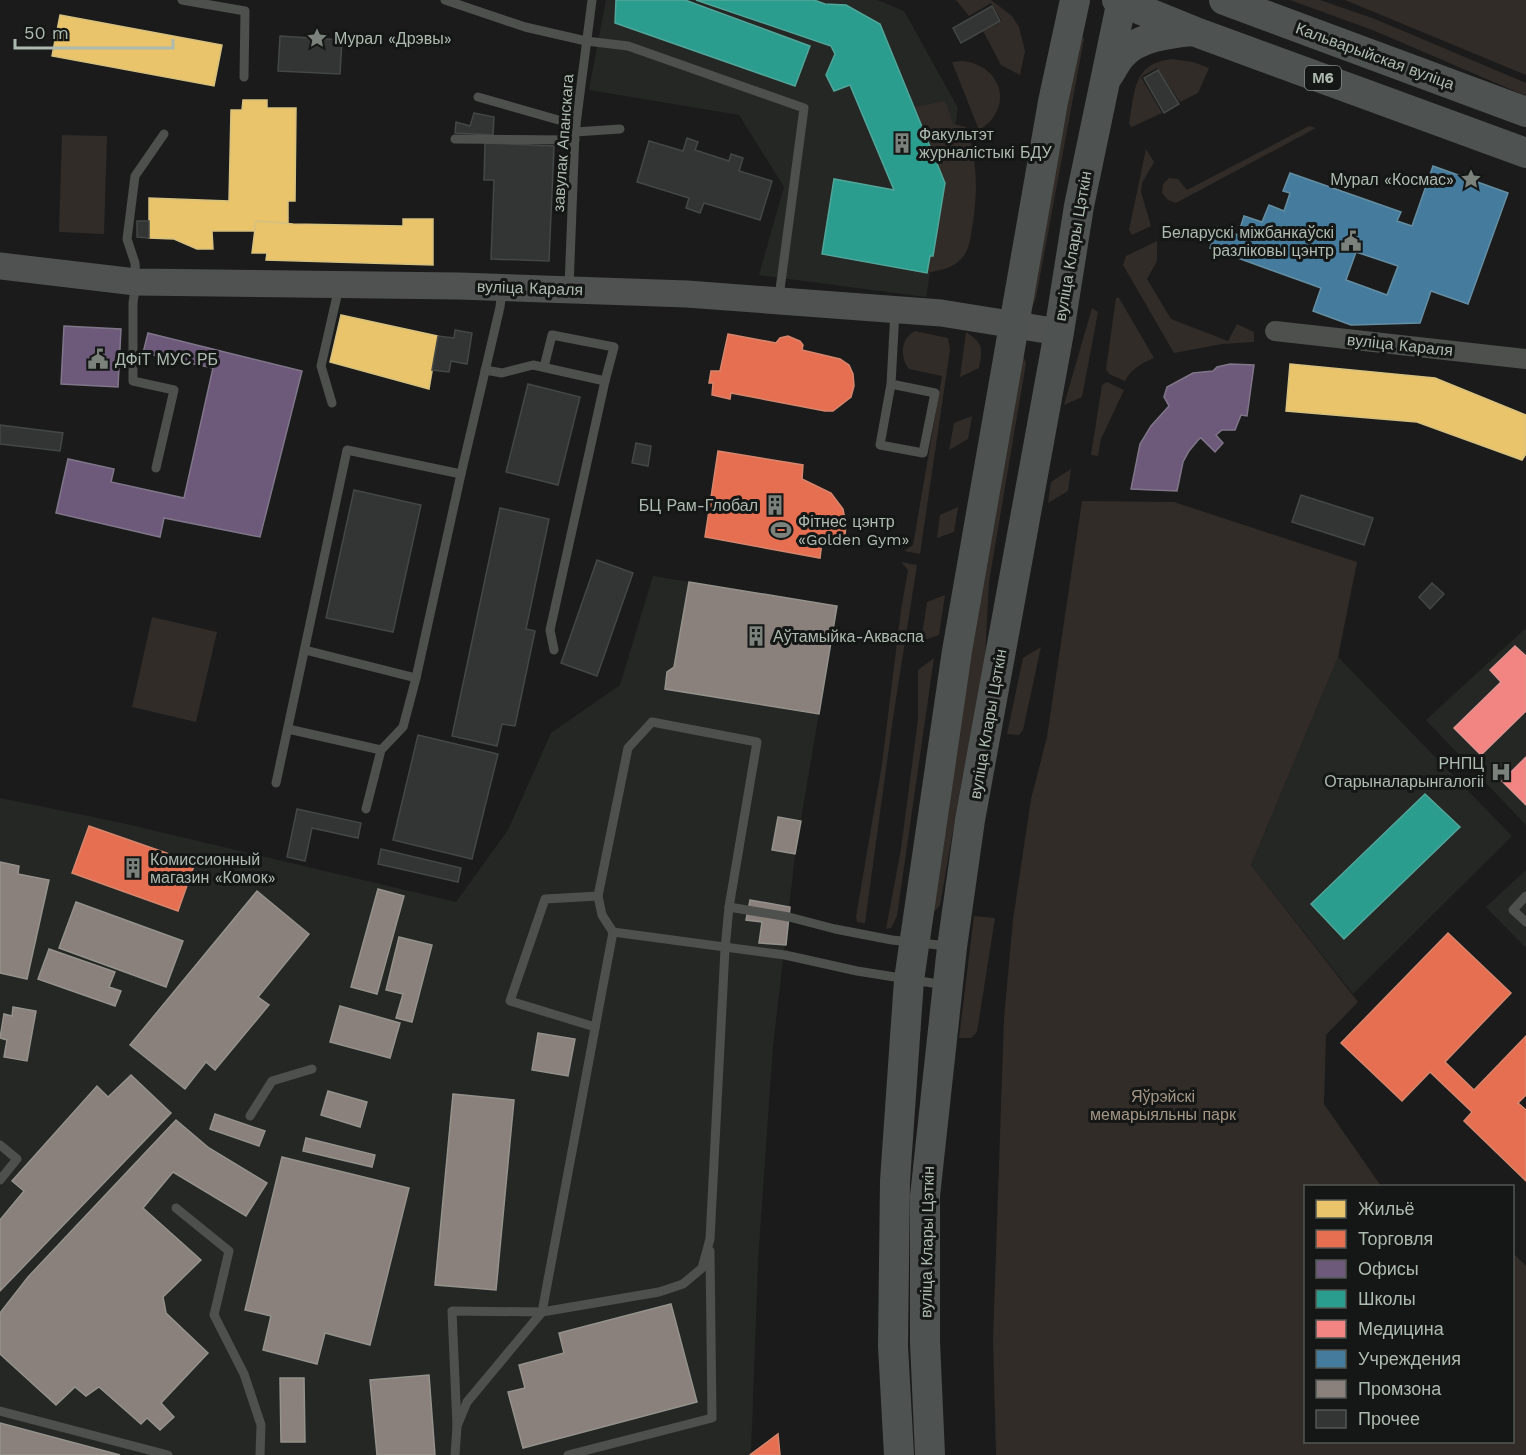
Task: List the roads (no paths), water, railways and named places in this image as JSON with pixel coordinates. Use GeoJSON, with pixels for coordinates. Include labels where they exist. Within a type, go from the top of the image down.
{"type":"FeatureCollection","features":[{"type":"Feature","properties":{"kind":"main road","name":"вуліца Клары Цэткін"},"geometry":{"type":"LineString","coordinates":[[899,1455],[893,1346],[895,1181],[909,980],[957,651],[1016,325],[1053,102],[1075,0]]}},
{"type":"Feature","properties":{"kind":"main road","name":"вуліца Клары Цэткін"},"geometry":{"type":"LineString","coordinates":[[930,1455],[925,1342],[925,1196],[952,947],[970,820],[1059,332],[1079,206],[1120,1]]}},
{"type":"Feature","properties":{"kind":"main road","name":"М6"},"geometry":{"type":"LineString","coordinates":[[1120,1],[1193,31],[1526,153]]}},
{"type":"Feature","properties":{"kind":"main road","name":"Кальварыйская вуліца"},"geometry":{"type":"LineString","coordinates":[[1231,2],[1526,112]]}},
{"type":"Feature","properties":{"kind":"main road"},"geometry":{"type":"LineString","coordinates":[[1105,82],[1122,54],[1143,41],[1164,33],[1193,31]]}},
{"type":"Feature","properties":{"kind":"street","name":"вуліца Караля"},"geometry":{"type":"LineString","coordinates":[[0,266],[136,282],[569,289],[778,300],[960,315],[1059,332]]}},
{"type":"Feature","properties":{"kind":"street","name":"вуліца Караля"},"geometry":{"type":"LineString","coordinates":[[1275,331],[1526,359]]}},
{"type":"Feature","properties":{"kind":"lane"},"geometry":{"type":"LineString","coordinates":[[182,0],[245,11],[244,77]]}},
{"type":"Feature","properties":{"kind":"lane"},"geometry":{"type":"LineString","coordinates":[[445,0],[525,27],[586,41],[628,46],[804,108],[778,300]]}},
{"type":"Feature","properties":{"kind":"lane","name":"завулак Апанскага"},"geometry":{"type":"LineString","coordinates":[[569,289],[575,132],[592,0]]}},
{"type":"Feature","properties":{"kind":"lane"},"geometry":{"type":"LineString","coordinates":[[478,97],[575,132]]}},
{"type":"Feature","properties":{"kind":"lane"},"geometry":{"type":"LineString","coordinates":[[455,139],[620,129]]}},
{"type":"Feature","properties":{"kind":"lane"},"geometry":{"type":"LineString","coordinates":[[156,468],[174,390],[133,381],[133,303],[136,282],[135,262],[127,239],[135,176],[164,134]]}},
{"type":"Feature","properties":{"kind":"lane"},"geometry":{"type":"LineString","coordinates":[[332,403],[321,366],[340,285]]}},
{"type":"Feature","properties":{"kind":"lane"},"geometry":{"type":"LineString","coordinates":[[366,809],[381,750],[403,727],[416,678],[500,307],[502,288]]}},
{"type":"Feature","properties":{"kind":"lane"},"geometry":{"type":"LineString","coordinates":[[891,384],[934,393],[923,453],[880,445],[891,384],[895,308]]}},
{"type":"Feature","properties":{"kind":"lane"},"geometry":{"type":"LineString","coordinates":[[544,368],[552,334],[614,347],[550,630],[554,650]]}},
{"type":"Feature","properties":{"kind":"lane"},"geometry":{"type":"LineString","coordinates":[[484,370],[502,373],[533,365],[605,381]]}},
{"type":"Feature","properties":{"kind":"lane"},"geometry":{"type":"LineString","coordinates":[[276,783],[347,450],[461,474]]}},
{"type":"Feature","properties":{"kind":"lane"},"geometry":{"type":"LineString","coordinates":[[304,650],[416,678]]}},
{"type":"Feature","properties":{"kind":"lane"},"geometry":{"type":"LineString","coordinates":[[457,1426],[467,1402],[542,1312],[613,932],[602,915],[598,896],[628,748],[652,722],[757,742],[729,907],[725,949],[710,1239],[712,1418],[568,1455]]}},
{"type":"Feature","properties":{"kind":"lane"},"geometry":{"type":"LineString","coordinates":[[288,729],[381,750]]}},
{"type":"Feature","properties":{"kind":"lane"},"geometry":{"type":"LineString","coordinates":[[595,1027],[510,1001],[545,899],[598,896]]}},
{"type":"Feature","properties":{"kind":"lane"},"geometry":{"type":"LineString","coordinates":[[1526,896],[1513,910],[1526,922]]}},
{"type":"Feature","properties":{"kind":"lane"},"geometry":{"type":"LineString","coordinates":[[729,907],[789,917],[892,940],[952,947]]}},
{"type":"Feature","properties":{"kind":"lane"},"geometry":{"type":"LineString","coordinates":[[613,932],[725,949],[785,955],[832,966],[948,986]]}},
{"type":"Feature","properties":{"kind":"lane"},"geometry":{"type":"LineString","coordinates":[[250,1116],[272,1081],[312,1069]]}},
{"type":"Feature","properties":{"kind":"lane"},"geometry":{"type":"LineString","coordinates":[[0,1145],[17,1159],[0,1180]]}},
{"type":"Feature","properties":{"kind":"lane"},"geometry":{"type":"LineString","coordinates":[[176,1209],[229,1251],[214,1315],[244,1374],[261,1425],[260,1455]]}},
{"type":"Feature","properties":{"kind":"lane"},"geometry":{"type":"LineString","coordinates":[[455,1455],[457,1426],[452,1311],[542,1312],[659,1292],[683,1284],[702,1268],[710,1239]]}},
{"type":"Feature","properties":{"kind":"lane"},"geometry":{"type":"LineString","coordinates":[[0,1412],[168,1455]]}},
{"type":"Feature","properties":{"kind":"place","name":"Мурал «Дрэвы»"},"geometry":{"type":"Point","coordinates":[317,38]}},
{"type":"Feature","properties":{"kind":"place","name":"Факультэт журналістыкі БДУ"},"geometry":{"type":"Point","coordinates":[902,143]}},
{"type":"Feature","properties":{"kind":"place","name":"Мурал «Космас»"},"geometry":{"type":"Point","coordinates":[1471,179]}},
{"type":"Feature","properties":{"kind":"place","name":"Беларускі міжбанкаўскі разліковы цэнтр"},"geometry":{"type":"Point","coordinates":[1351,241]}},
{"type":"Feature","properties":{"kind":"place","name":"ДФіТ МУС РБ"},"geometry":{"type":"Point","coordinates":[98,359]}},
{"type":"Feature","properties":{"kind":"place","name":"БЦ Рам-Глобал"},"geometry":{"type":"Point","coordinates":[775,505]}},
{"type":"Feature","properties":{"kind":"place","name":"Фітнес цэнтр «Golden Gym»"},"geometry":{"type":"Point","coordinates":[781,530]}},
{"type":"Feature","properties":{"kind":"place","name":"Аўтамыйка-Акваспа"},"geometry":{"type":"Point","coordinates":[756,636]}},
{"type":"Feature","properties":{"kind":"place","name":"РНПЦ Отарыналарынгалогіі"},"geometry":{"type":"Point","coordinates":[1501,772]}},
{"type":"Feature","properties":{"kind":"place","name":"Комиссионный магазин «Комок»"},"geometry":{"type":"Point","coordinates":[133,868]}},
{"type":"Feature","properties":{"kind":"park label","name":"Яўрэйскі мемарыяльны парк"},"geometry":{"type":"Point","coordinates":[1163,1105]}}]}
